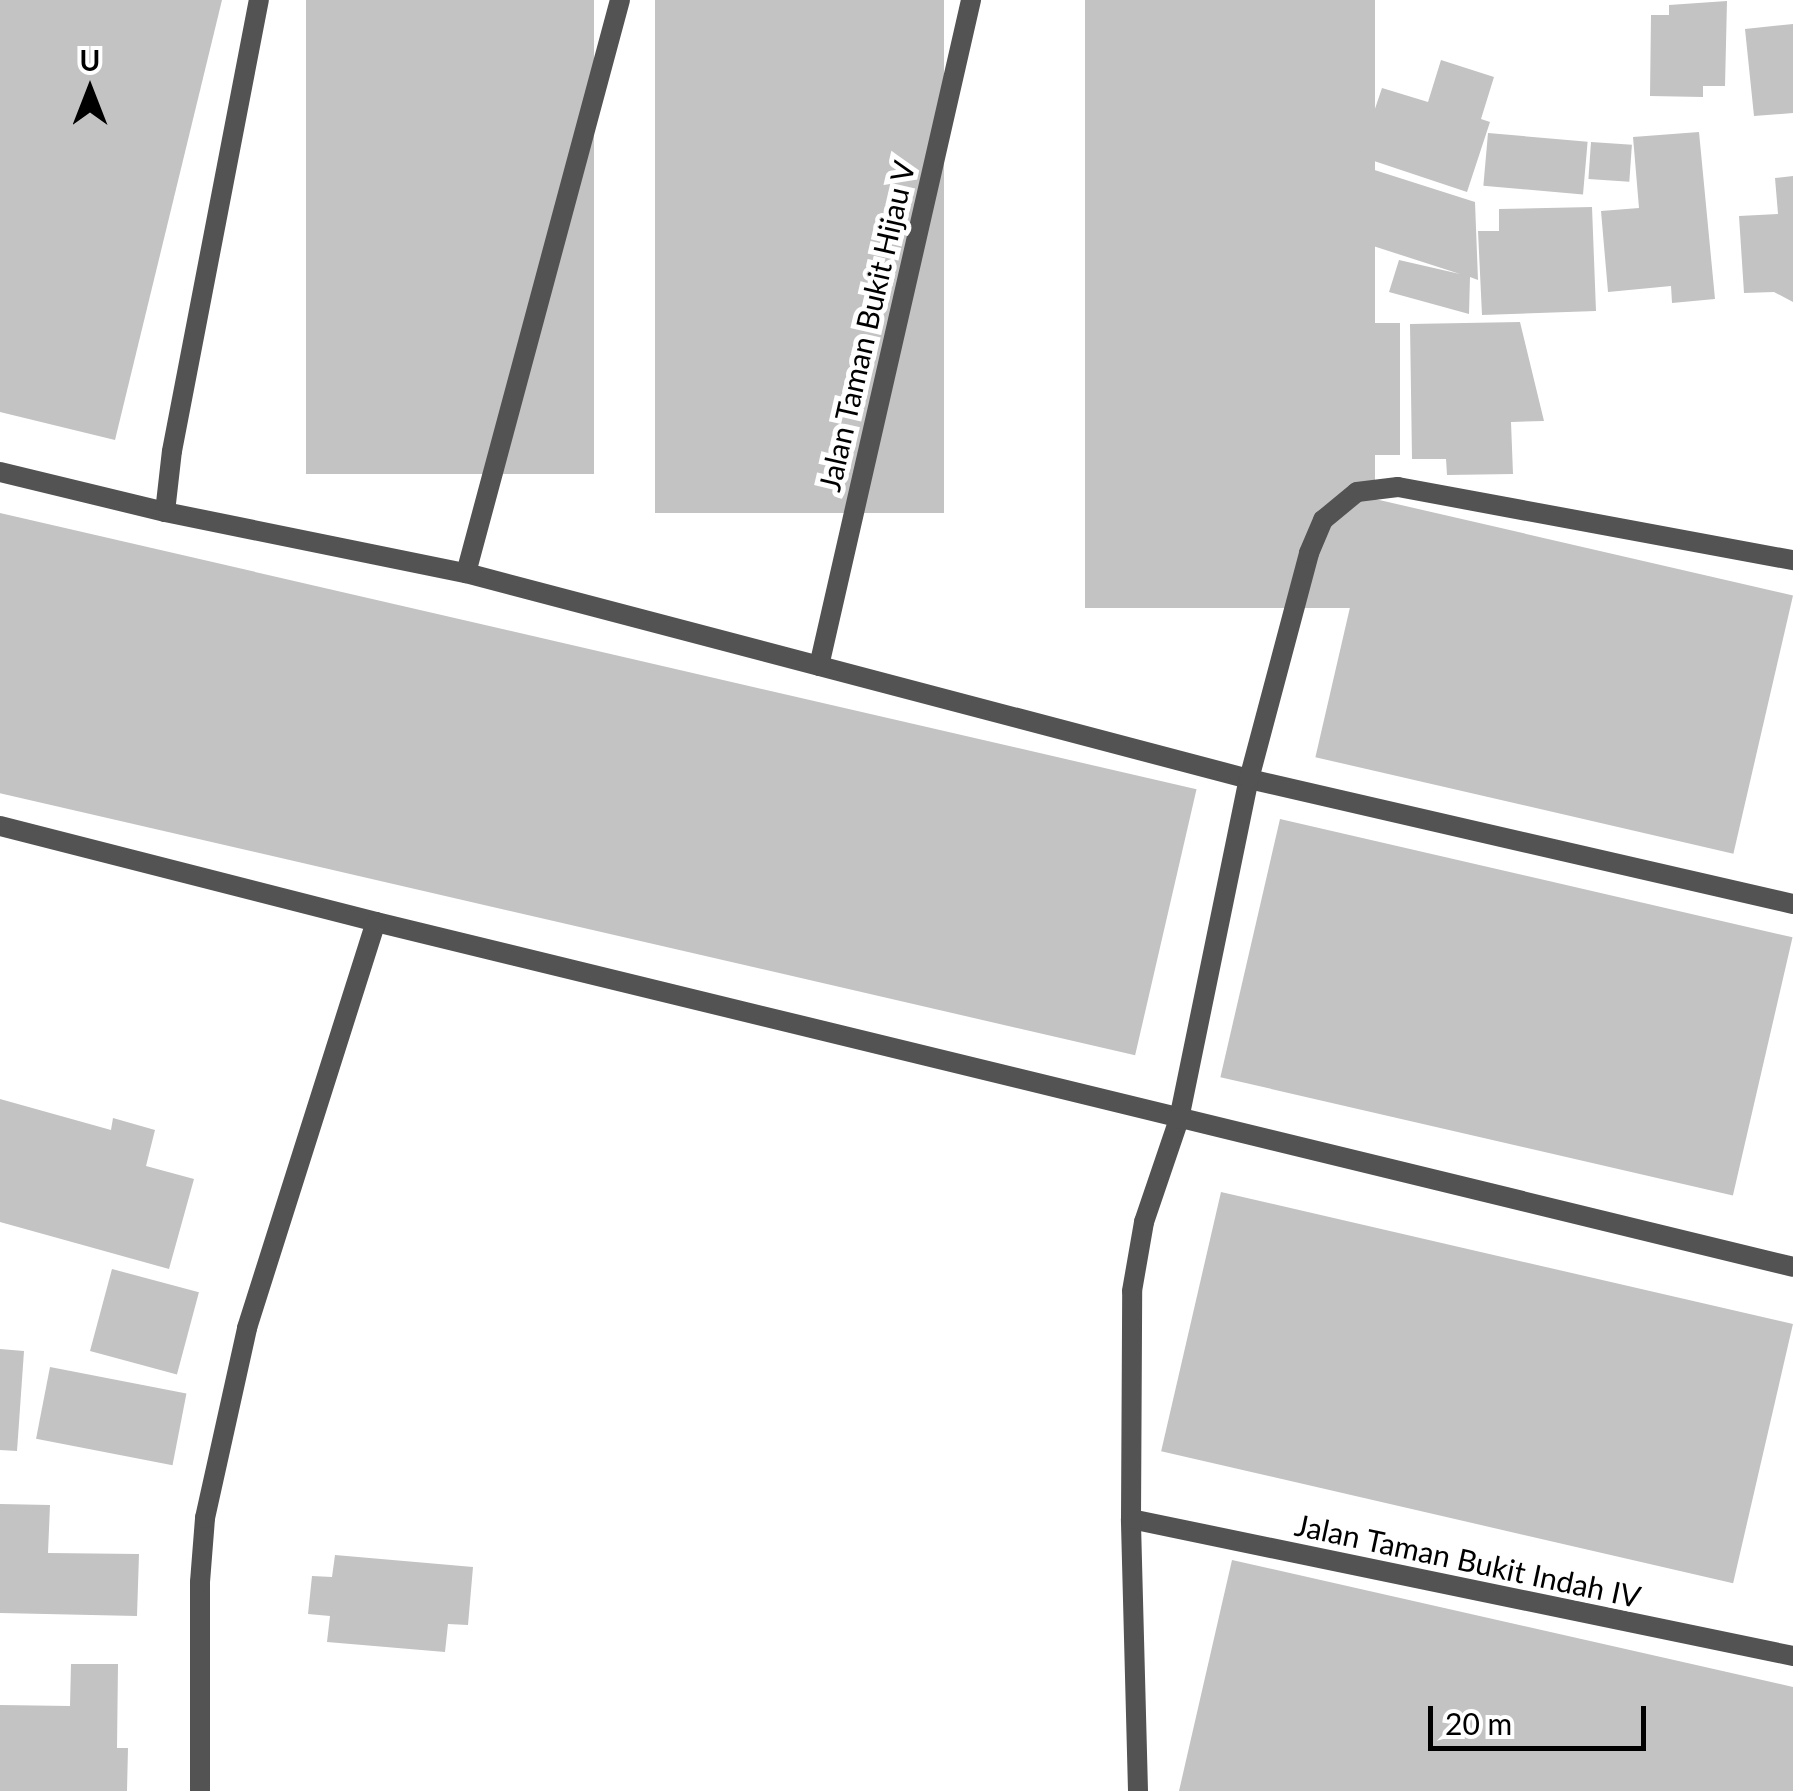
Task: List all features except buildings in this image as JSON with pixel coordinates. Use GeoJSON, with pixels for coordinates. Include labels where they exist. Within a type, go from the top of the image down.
{"type":"FeatureCollection","features":[{"type":"Feature","properties":{"kind":"street"},"geometry":{"type":"LineString","coordinates":[[165,512],[172,451],[260,0]]}},
{"type":"Feature","properties":{"kind":"street"},"geometry":{"type":"LineString","coordinates":[[466,573],[620,0]]}},
{"type":"Feature","properties":{"kind":"street","name":"Jalan Taman Bukit Hijau V"},"geometry":{"type":"LineString","coordinates":[[819,666],[971,0]]}},
{"type":"Feature","properties":{"kind":"street"},"geometry":{"type":"LineString","coordinates":[[0,472],[165,512],[466,573],[1248,779],[1793,904]]}},
{"type":"Feature","properties":{"kind":"street"},"geometry":{"type":"LineString","coordinates":[[1138,1791],[1131,1520],[1132,1291],[1144,1222],[1179,1119],[1248,779],[1309,553],[1323,520],[1357,492],[1398,487],[1793,560]]}},
{"type":"Feature","properties":{"kind":"street"},"geometry":{"type":"LineString","coordinates":[[0,826],[376,922],[1793,1267]]}},
{"type":"Feature","properties":{"kind":"street"},"geometry":{"type":"LineString","coordinates":[[200,1791],[200,1582],[205,1518],[247,1328],[376,922]]}},
{"type":"Feature","properties":{"kind":"street","name":"Jalan Taman Bukit Indah IV"},"geometry":{"type":"LineString","coordinates":[[1131,1520],[1793,1656]]}}]}
